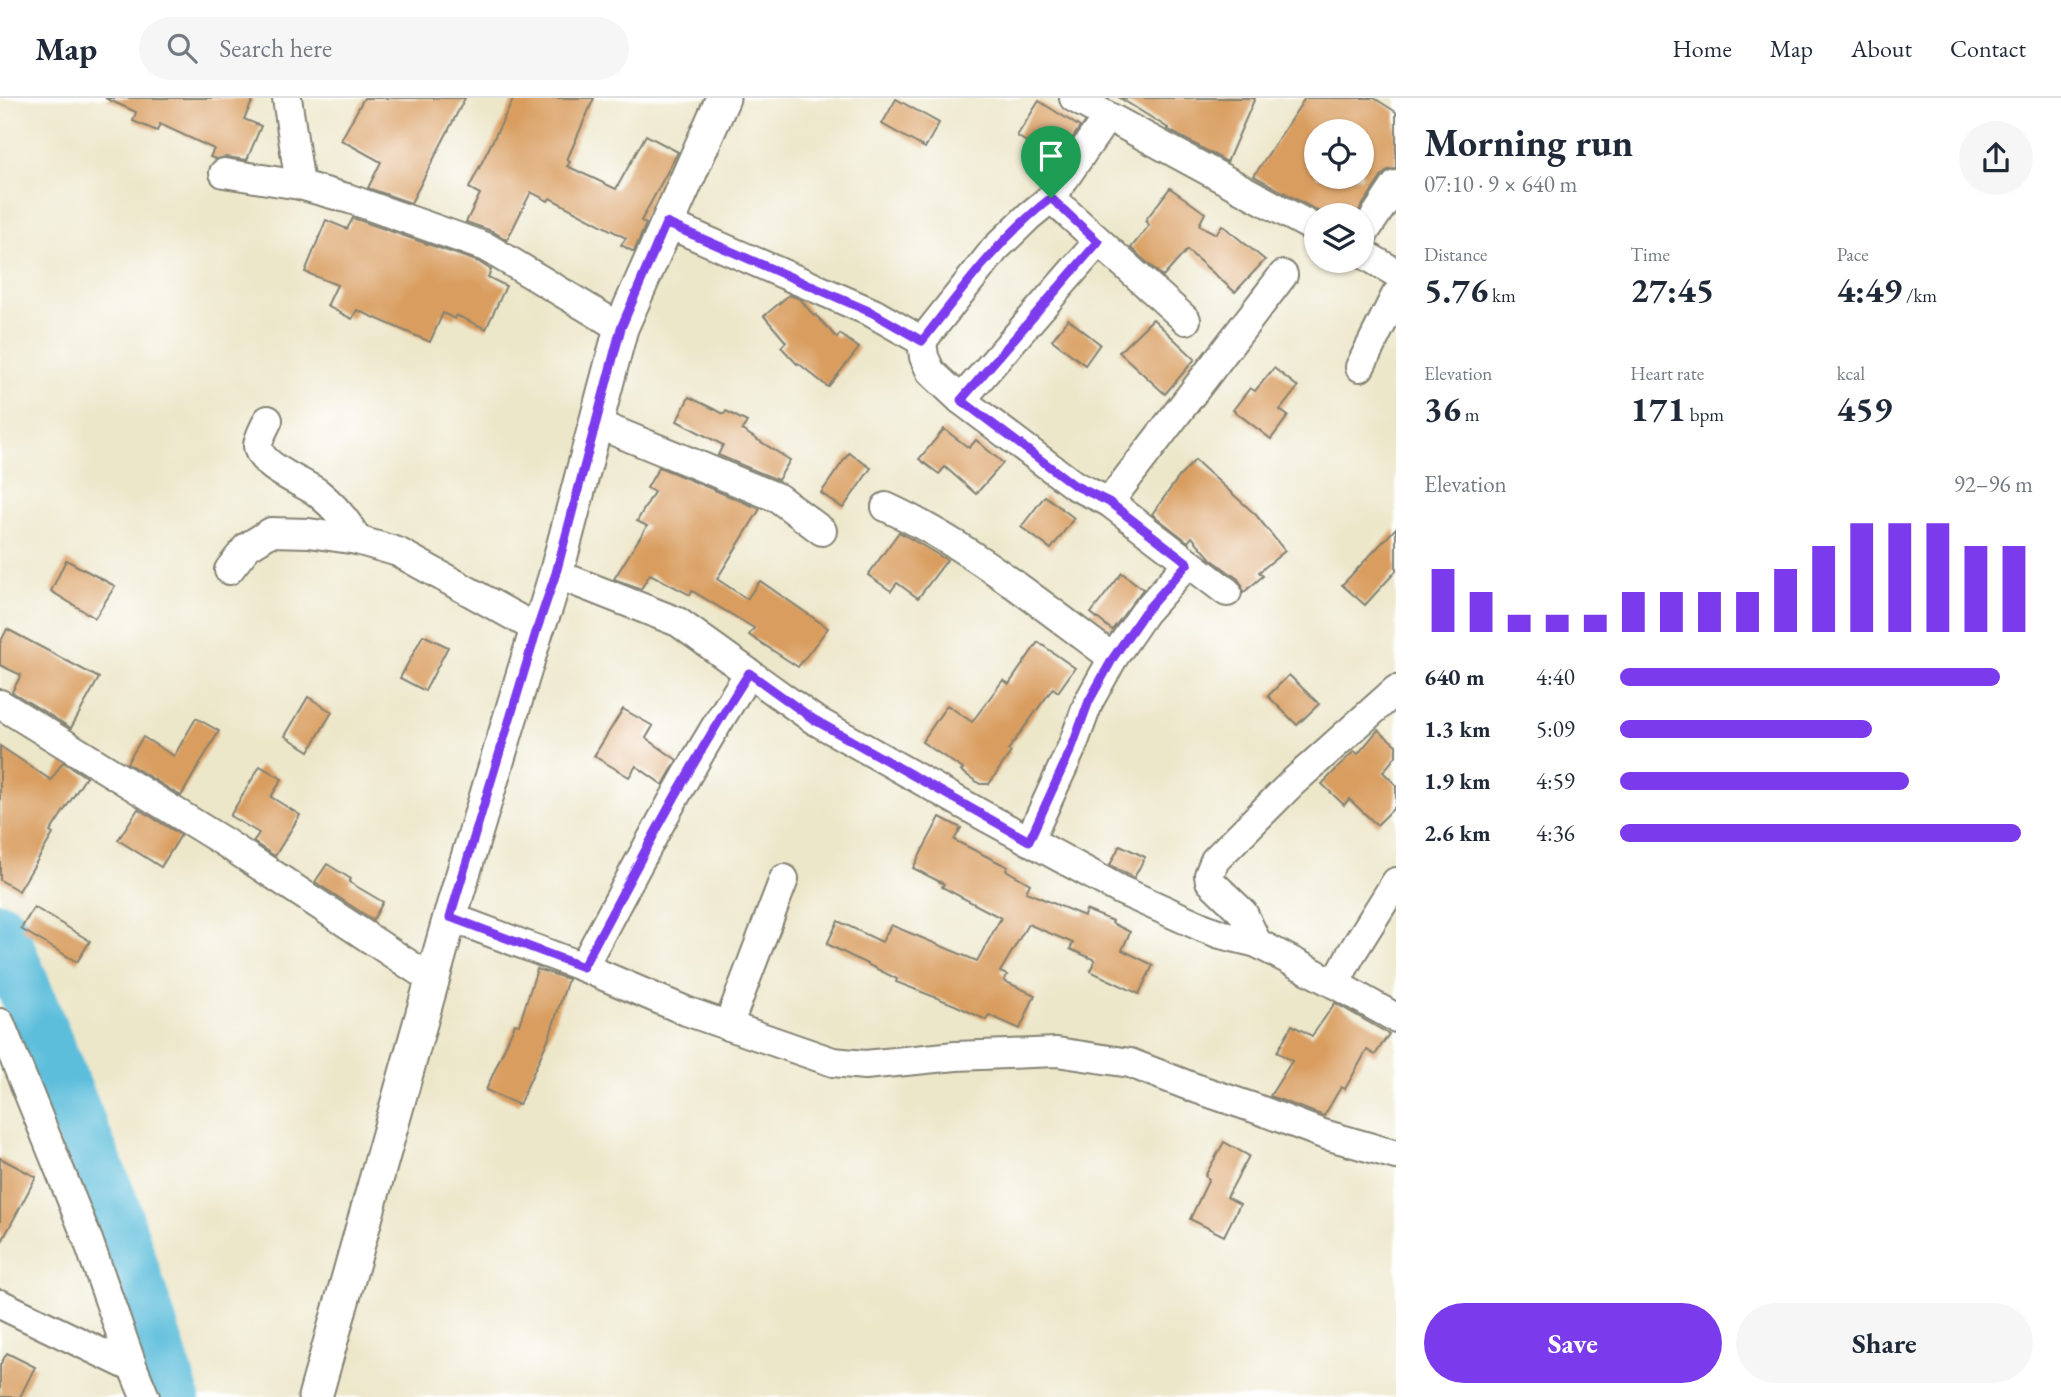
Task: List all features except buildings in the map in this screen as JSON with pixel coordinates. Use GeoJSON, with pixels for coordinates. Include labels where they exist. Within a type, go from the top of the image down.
{"type":"FeatureCollection","features":[{"type":"Feature","properties":{"kind":"street"},"geometry":{"type":"LineString","coordinates":[[287,98],[300,185]]}},
{"type":"Feature","properties":{"kind":"street"},"geometry":{"type":"LineString","coordinates":[[314,1397],[450,917],[556,573],[621,328],[723,98]]}},
{"type":"Feature","properties":{"kind":"street"},"geometry":{"type":"LineString","coordinates":[[1074,98],[1304,223]]}},
{"type":"Feature","properties":{"kind":"street"},"geometry":{"type":"LineString","coordinates":[[1107,117],[1051,198],[1028,216],[995,249],[922,341],[924,357],[931,372],[961,400],[1074,485],[1109,502],[1227,592]]}},
{"type":"Feature","properties":{"kind":"street"},"geometry":{"type":"LineString","coordinates":[[224,173],[300,185],[350,199],[486,247],[621,328]]}},
{"type":"Feature","properties":{"kind":"street"},"geometry":{"type":"LineString","coordinates":[[1374,218],[1396,185]]}},
{"type":"Feature","properties":{"kind":"street"},"geometry":{"type":"LineString","coordinates":[[1051,198],[1186,320]]}},
{"type":"Feature","properties":{"kind":"street"},"geometry":{"type":"LineString","coordinates":[[666,223],[873,313],[922,341]]}},
{"type":"Feature","properties":{"kind":"street"},"geometry":{"type":"LineString","coordinates":[[961,400],[1098,242]]}},
{"type":"Feature","properties":{"kind":"street"},"geometry":{"type":"LineString","coordinates":[[1374,260],[1396,273]]}},
{"type":"Feature","properties":{"kind":"street"},"geometry":{"type":"LineString","coordinates":[[1109,502],[1283,275]]}},
{"type":"Feature","properties":{"kind":"street"},"geometry":{"type":"LineString","coordinates":[[1360,367],[1396,295]]}},
{"type":"Feature","properties":{"kind":"street"},"geometry":{"type":"LineString","coordinates":[[268,420],[258,444],[260,453],[284,475],[318,494],[350,527],[357,540]]}},
{"type":"Feature","properties":{"kind":"street"},"geometry":{"type":"LineString","coordinates":[[597,424],[778,498],[822,531]]}},
{"type":"Feature","properties":{"kind":"street"},"geometry":{"type":"LineString","coordinates":[[886,507],[922,523],[958,544],[1113,658]]}},
{"type":"Feature","properties":{"kind":"street"},"geometry":{"type":"LineString","coordinates":[[229,570],[247,547],[271,532],[309,533],[357,540],[398,552],[537,629]]}},
{"type":"Feature","properties":{"kind":"street"},"geometry":{"type":"LineString","coordinates":[[1029,841],[1072,747],[1089,701],[1113,658],[1144,613],[1188,563]]}},
{"type":"Feature","properties":{"kind":"street"},"geometry":{"type":"LineString","coordinates":[[556,573],[678,622],[813,719],[1120,890],[1202,928],[1257,943],[1396,1018]]}},
{"type":"Feature","properties":{"kind":"street"},"geometry":{"type":"LineString","coordinates":[[583,967],[666,813],[725,709],[749,673]]}},
{"type":"Feature","properties":{"kind":"street"},"geometry":{"type":"LineString","coordinates":[[1257,943],[1243,913],[1210,881],[1209,875],[1215,860],[1292,783],[1396,690]]}},
{"type":"Feature","properties":{"kind":"street"},"geometry":{"type":"LineString","coordinates":[[0,704],[224,842],[434,981]]}},
{"type":"Feature","properties":{"kind":"street"},"geometry":{"type":"LineString","coordinates":[[728,1026],[784,879]]}},
{"type":"Feature","properties":{"kind":"street"},"geometry":{"type":"LineString","coordinates":[[1335,984],[1396,882]]}},
{"type":"Feature","properties":{"kind":"street"},"geometry":{"type":"LineString","coordinates":[[450,917],[583,967],[686,1011],[833,1062],[865,1065],[956,1056],[1057,1052],[1130,1063],[1323,1134],[1396,1155]]}},
{"type":"Feature","properties":{"kind":"street"},"geometry":{"type":"LineString","coordinates":[[0,1023],[88,1240],[145,1397]]}},
{"type":"Feature","properties":{"kind":"street"},"geometry":{"type":"LineString","coordinates":[[0,1304],[133,1368]]}},
{"type":"Feature","properties":{"kind":"waterway"},"geometry":{"type":"LineString","coordinates":[[0,929],[112,1205],[173,1397]]}},
{"type":"Feature","properties":{"kind":"route"},"geometry":{"type":"LineString","coordinates":[[1051,198],[1098,242],[961,400],[1074,485],[1109,502],[1188,563],[1144,613],[1113,658],[1089,701],[1072,747],[1029,841],[813,719],[749,673],[725,709],[666,813],[583,967],[450,917],[556,573],[621,328],[666,223],[873,313],[922,341],[995,249],[1028,216],[1051,198]]}}]}
